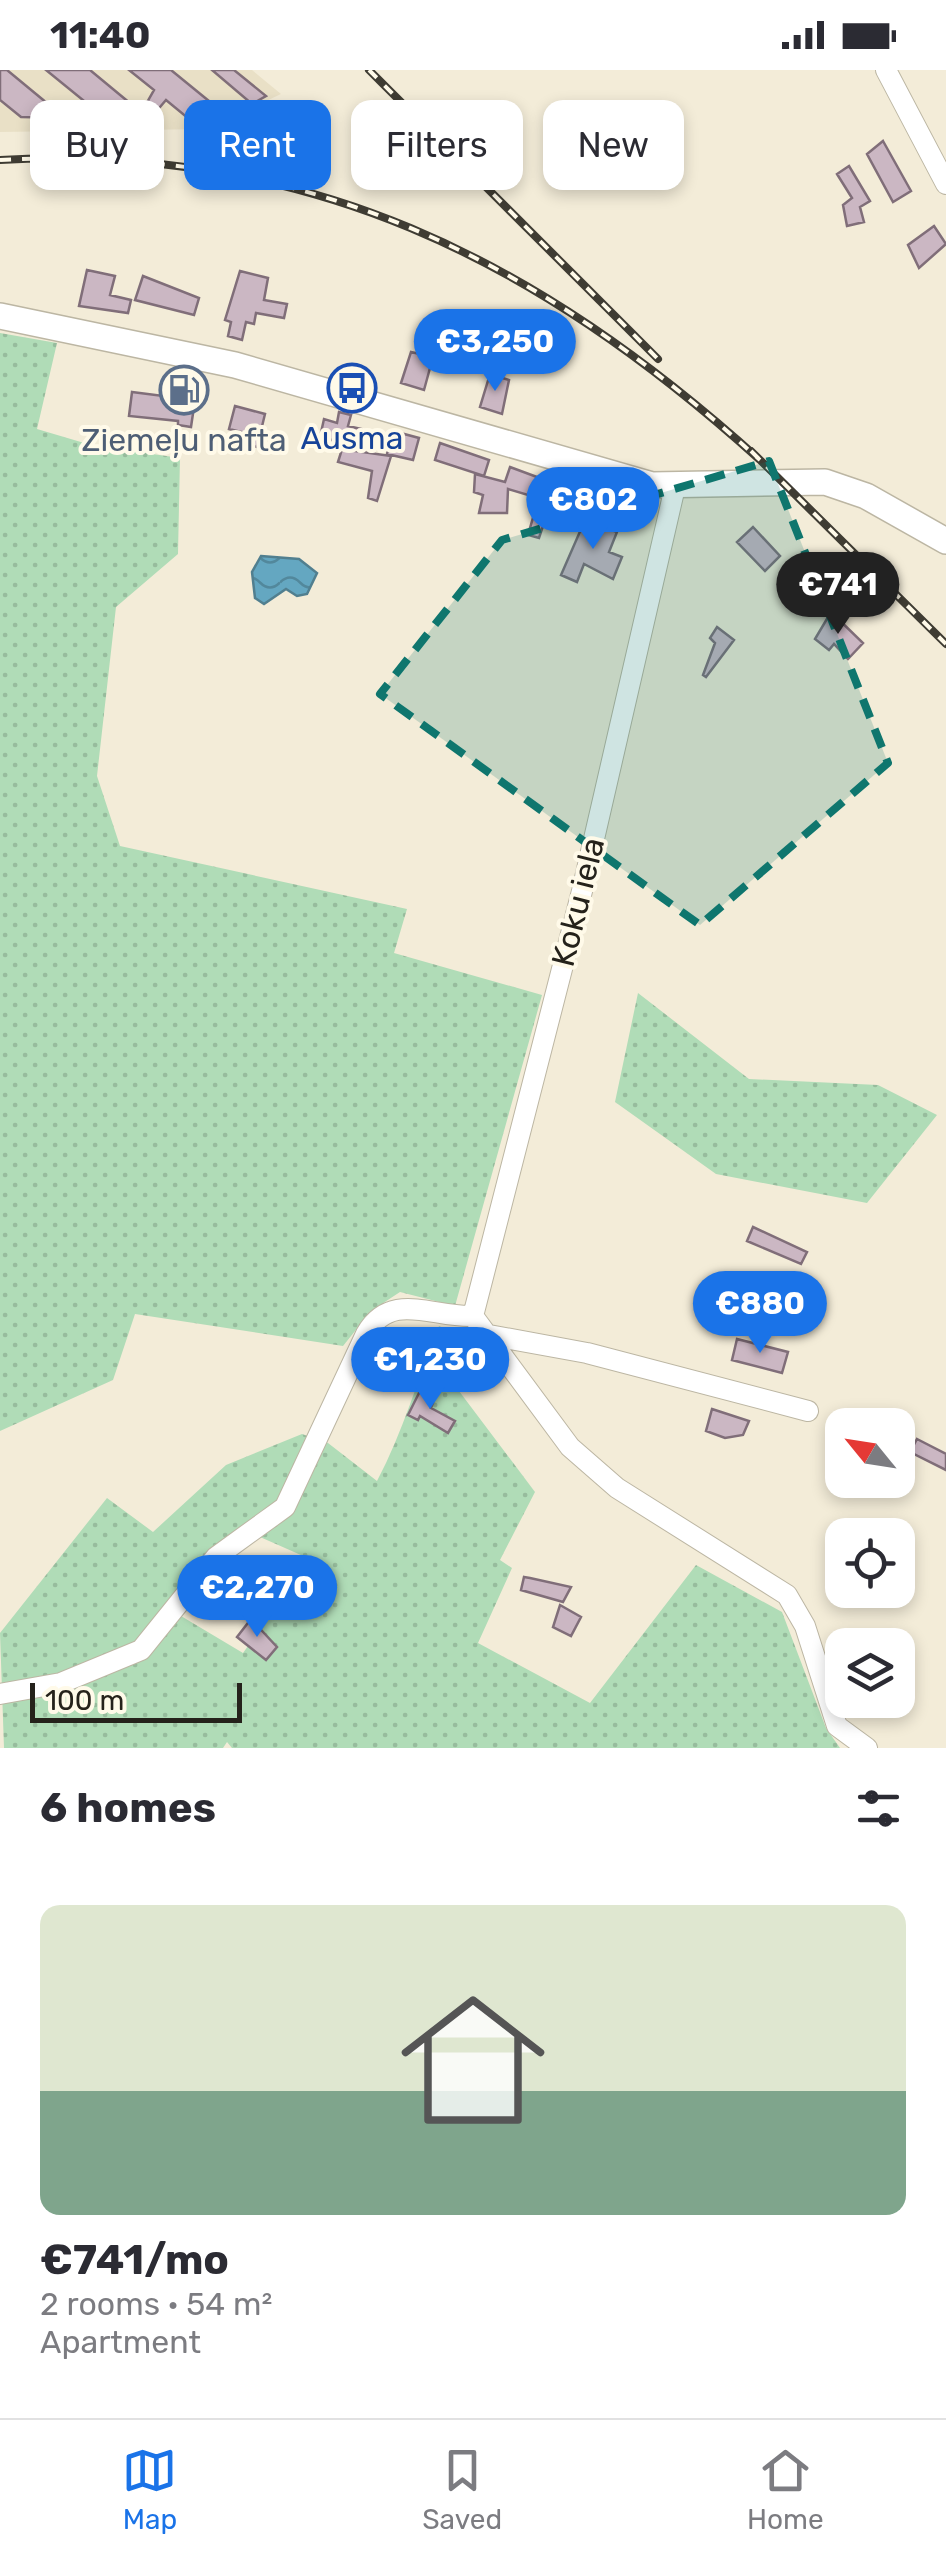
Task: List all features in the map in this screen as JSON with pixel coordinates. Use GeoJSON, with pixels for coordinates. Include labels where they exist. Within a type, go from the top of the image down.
{"type":"FeatureCollection","features":[{"type":"Feature","properties":{"kind":"main road"},"geometry":{"type":"LineString","coordinates":[[0,316],[253,370],[377,402],[591,470],[675,487],[826,482],[866,496],[946,541]]}},
{"type":"Feature","properties":{"kind":"street"},"geometry":{"type":"LineString","coordinates":[[886,70],[946,184]]}},
{"type":"Feature","properties":{"kind":"street","name":"Koku iela"},"geometry":{"type":"LineString","coordinates":[[474,1316],[587,872],[675,487]]}},
{"type":"Feature","properties":{"kind":"street"},"geometry":{"type":"LineString","coordinates":[[0,1694],[61,1683],[140,1650],[216,1557],[275,1518],[285,1507],[366,1334],[380,1315],[401,1307],[450,1317],[474,1316],[570,1447],[617,1488],[787,1595],[804,1626],[837,1726],[867,1748]]}},
{"type":"Feature","properties":{"kind":"street"},"geometry":{"type":"LineString","coordinates":[[489,1335],[588,1353],[808,1411]]}},
{"type":"Feature","properties":{"kind":"highlighted area"},"geometry":{"type":"Polygon","coordinates":[[[769,461],[888,763],[700,925],[380,694],[502,540],[769,461]]]}},
{"type":"Feature","properties":{"kind":"shaded area"},"geometry":{"type":"Polygon","coordinates":[[[0,70],[252,70],[281,94],[268,100],[184,100],[184,129],[164,130],[164,100],[30,100],[30,132],[0,132],[0,70]]]}},
{"type":"Feature","properties":{"kind":"green space"},"geometry":{"type":"Polygon","coordinates":[[[0,333],[57,343],[37,429],[91,445],[180,458],[178,554],[116,607],[97,776],[120,846],[407,909],[394,953],[542,995],[455,1306],[400,1292],[371,1311],[343,1346],[135,1314],[113,1380],[0,1431],[0,333]]]}},
{"type":"Feature","properties":{"kind":"green space"},"geometry":{"type":"Polygon","coordinates":[[[638,993],[749,1079],[878,1085],[937,1115],[867,1203],[716,1174],[615,1102],[638,993]]]}},
{"type":"Feature","properties":{"kind":"green space"},"geometry":{"type":"Polygon","coordinates":[[[439,1326],[466,1337],[459,1391],[535,1492],[500,1560],[512,1568],[478,1643],[590,1703],[696,1565],[782,1612],[826,1728],[840,1748],[232,1748],[227,1742],[223,1748],[4,1748],[0,1633],[107,1498],[153,1532],[226,1465],[302,1434],[328,1443],[377,1481],[439,1326]],[[260,1537],[220,1563],[181,1616],[243,1653],[310,1559],[260,1537]]]}},
{"type":"Feature","properties":{"kind":"water"},"geometry":{"type":"Polygon","coordinates":[[[261,556],[299,559],[317,573],[307,594],[297,596],[286,589],[264,604],[255,598],[252,572],[261,556]]]}},
{"type":"Feature","properties":{"kind":"building"},"geometry":{"type":"Polygon","coordinates":[[[0,70],[7,70],[43,100],[30,100],[30,117],[21,117],[0,100],[0,70]]]}},
{"type":"Feature","properties":{"kind":"building"},"geometry":{"type":"Polygon","coordinates":[[[46,70],[90,70],[126,100],[83,100],[46,70]]]}},
{"type":"Feature","properties":{"kind":"building"},"geometry":{"type":"Polygon","coordinates":[[[129,70],[171,70],[208,100],[184,100],[184,115],[166,100],[148,100],[154,90],[129,70]]]}},
{"type":"Feature","properties":{"kind":"building"},"geometry":{"type":"Polygon","coordinates":[[[212,70],[234,70],[266,96],[247,100],[212,70]]]}},
{"type":"Feature","properties":{"kind":"building"},"geometry":{"type":"Polygon","coordinates":[[[883,141],[911,191],[893,202],[867,154],[883,141]]]}},
{"type":"Feature","properties":{"kind":"building"},"geometry":{"type":"Polygon","coordinates":[[[849,166],[870,201],[860,207],[864,222],[847,226],[843,205],[852,198],[837,174],[849,166]]]}},
{"type":"Feature","properties":{"kind":"building"},"geometry":{"type":"Polygon","coordinates":[[[934,226],[946,244],[919,268],[908,245],[934,226]]]}},
{"type":"Feature","properties":{"kind":"building"},"geometry":{"type":"Polygon","coordinates":[[[87,270],[115,276],[110,295],[131,300],[128,313],[79,306],[87,270]]]}},
{"type":"Feature","properties":{"kind":"building"},"geometry":{"type":"Polygon","coordinates":[[[240,271],[268,278],[264,300],[287,304],[284,318],[256,313],[254,324],[246,322],[242,340],[228,336],[231,322],[225,320],[240,271]]]}},
{"type":"Feature","properties":{"kind":"building"},"geometry":{"type":"Polygon","coordinates":[[[143,276],[199,298],[194,315],[135,300],[143,276]]]}},
{"type":"Feature","properties":{"kind":"building"},"geometry":{"type":"Polygon","coordinates":[[[411,352],[433,357],[424,390],[401,383],[411,352]]]}},
{"type":"Feature","properties":{"kind":"building"},"geometry":{"type":"Polygon","coordinates":[[[490,374],[509,380],[502,414],[480,407],[490,374]]]}},
{"type":"Feature","properties":{"kind":"building"},"geometry":{"type":"Polygon","coordinates":[[[132,392],[195,400],[191,427],[178,425],[178,421],[129,416],[132,392]]]}},
{"type":"Feature","properties":{"kind":"building"},"geometry":{"type":"Polygon","coordinates":[[[235,406],[265,414],[257,447],[246,444],[249,434],[229,429],[235,406]]]}},
{"type":"Feature","properties":{"kind":"building"},"geometry":{"type":"Polygon","coordinates":[[[339,412],[351,415],[348,426],[361,429],[355,451],[391,456],[377,501],[368,498],[372,471],[338,462],[344,443],[320,437],[324,419],[337,423],[339,412]]]}},
{"type":"Feature","properties":{"kind":"building"},"geometry":{"type":"Polygon","coordinates":[[[393,431],[419,438],[413,460],[387,454],[393,431]]]}},
{"type":"Feature","properties":{"kind":"building"},"geometry":{"type":"Polygon","coordinates":[[[440,443],[489,460],[484,476],[435,460],[440,443]]]}},
{"type":"Feature","properties":{"kind":"building"},"geometry":{"type":"Polygon","coordinates":[[[510,467],[537,477],[534,483],[542,486],[538,498],[508,489],[507,513],[479,513],[483,495],[474,492],[475,474],[505,482],[510,467]]]}},
{"type":"Feature","properties":{"kind":"building"},"geometry":{"type":"Polygon","coordinates":[[[565,486],[582,491],[579,516],[558,510],[565,486]]]}},
{"type":"Feature","properties":{"kind":"building"},"geometry":{"type":"Polygon","coordinates":[[[539,497],[558,502],[553,515],[547,514],[539,538],[528,535],[539,497]]]}},
{"type":"Feature","properties":{"kind":"building"},"geometry":{"type":"Polygon","coordinates":[[[585,520],[617,532],[609,552],[622,557],[613,579],[584,564],[577,582],[561,575],[585,520]]]}},
{"type":"Feature","properties":{"kind":"building"},"geometry":{"type":"Polygon","coordinates":[[[753,527],[780,556],[765,571],[737,542],[753,527]]]}},
{"type":"Feature","properties":{"kind":"building"},"geometry":{"type":"Polygon","coordinates":[[[831,612],[863,643],[848,659],[834,644],[829,650],[815,639],[831,612]]]}},
{"type":"Feature","properties":{"kind":"building"},"geometry":{"type":"Polygon","coordinates":[[[717,627],[734,640],[706,677],[703,675],[715,643],[710,638],[717,627]]]}},
{"type":"Feature","properties":{"kind":"building"},"geometry":{"type":"Polygon","coordinates":[[[753,1227],[807,1252],[801,1264],[747,1241],[753,1227]]]}},
{"type":"Feature","properties":{"kind":"building"},"geometry":{"type":"Polygon","coordinates":[[[775,1299],[808,1307],[805,1322],[770,1314],[775,1299]]]}},
{"type":"Feature","properties":{"kind":"building"},"geometry":{"type":"Polygon","coordinates":[[[737,1339],[788,1352],[782,1373],[732,1360],[737,1339]]]}},
{"type":"Feature","properties":{"kind":"building"},"geometry":{"type":"Polygon","coordinates":[[[420,1391],[435,1397],[431,1408],[455,1421],[448,1433],[420,1416],[418,1420],[408,1415],[420,1391]]]}},
{"type":"Feature","properties":{"kind":"building"},"geometry":{"type":"Polygon","coordinates":[[[712,1409],[749,1421],[743,1435],[725,1438],[706,1431],[712,1409]]]}},
{"type":"Feature","properties":{"kind":"building"},"geometry":{"type":"Polygon","coordinates":[[[917,1439],[946,1454],[946,1470],[915,1454],[917,1439]]]}},
{"type":"Feature","properties":{"kind":"building"},"geometry":{"type":"Polygon","coordinates":[[[524,1577],[571,1587],[563,1602],[521,1590],[524,1577]]]}},
{"type":"Feature","properties":{"kind":"building"},"geometry":{"type":"Polygon","coordinates":[[[560,1605],[581,1617],[571,1636],[553,1627],[560,1605]]]}},
{"type":"Feature","properties":{"kind":"building"},"geometry":{"type":"Polygon","coordinates":[[[251,1619],[277,1647],[266,1660],[237,1637],[251,1619]]]}},
{"type":"Feature","properties":{"kind":"railway"},"geometry":{"type":"LineString","coordinates":[[369,70],[658,359]]}},
{"type":"Feature","properties":{"kind":"railway"},"geometry":{"type":"LineString","coordinates":[[0,160],[112,160],[217,172],[316,195],[411,228],[502,272],[590,326],[676,388],[760,460]]}},
{"type":"Feature","properties":{"kind":"railway"},"geometry":{"type":"LineString","coordinates":[[751,451],[946,644]]}},
{"type":"Feature","properties":{"kind":"place","name":"Ausma"},"geometry":{"type":"Point","coordinates":[352,388]}},
{"type":"Feature","properties":{"kind":"place","name":"Ziemeļu nafta"},"geometry":{"type":"Point","coordinates":[184,390]}}]}
